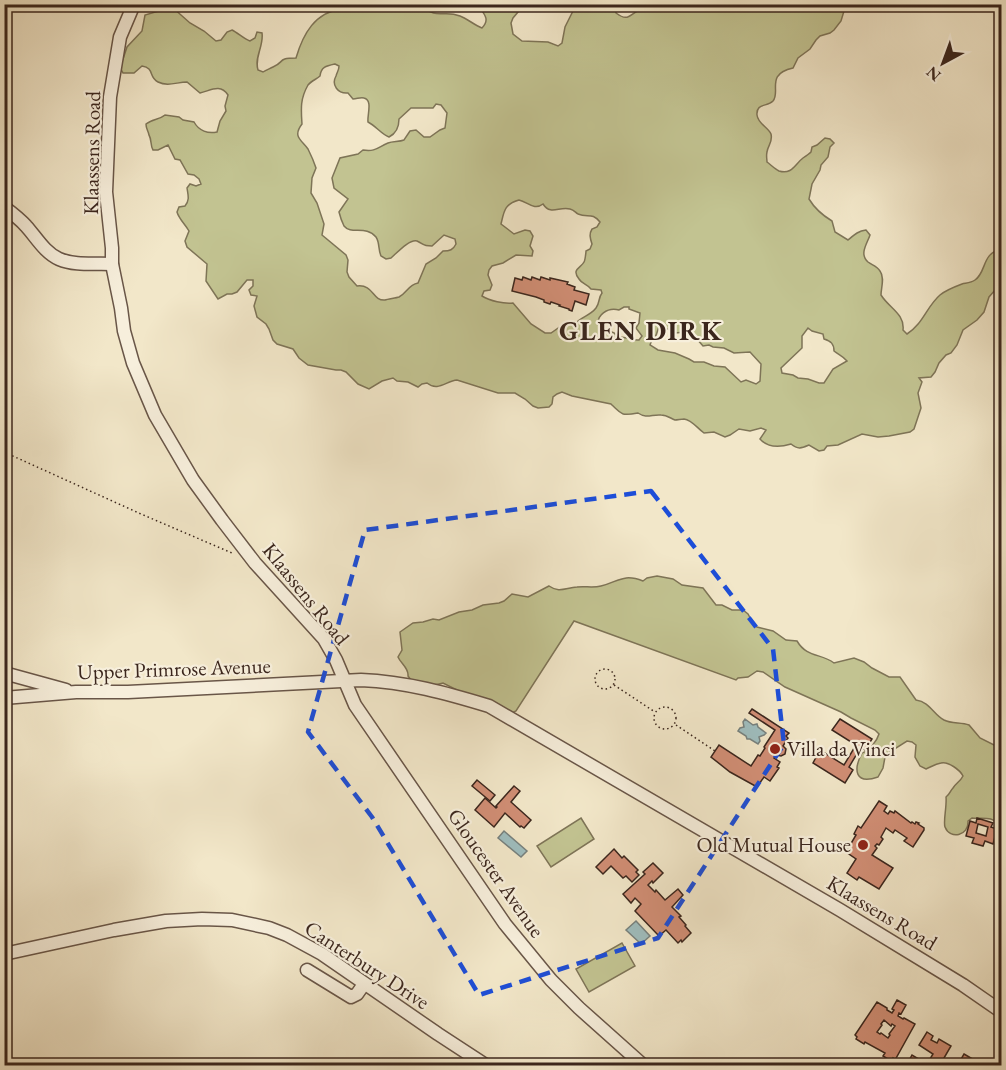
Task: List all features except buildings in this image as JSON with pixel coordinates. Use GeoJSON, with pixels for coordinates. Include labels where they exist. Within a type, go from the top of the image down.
{"type":"FeatureCollection","features":[{"type":"Feature","properties":{"kind":"street","name":"Klaassens Road"},"geometry":{"type":"LineString","coordinates":[[134,4],[120,38],[110,97],[106,192],[112,264],[133,363],[155,415],[193,480],[255,563],[324,639],[345,681],[400,683],[432,689],[489,706],[840,910],[963,985],[1002,1012]]}},
{"type":"Feature","properties":{"kind":"street"},"geometry":{"type":"LineString","coordinates":[[4,207],[24,223],[52,256],[72,262],[112,264]]}},
{"type":"Feature","properties":{"kind":"street"},"geometry":{"type":"LineString","coordinates":[[4,674],[76,692]]}},
{"type":"Feature","properties":{"kind":"street","name":"Upper Primrose Avenue"},"geometry":{"type":"LineString","coordinates":[[4,698],[76,692],[128,692],[345,681]]}},
{"type":"Feature","properties":{"kind":"street","name":"Gloucester Avenue"},"geometry":{"type":"LineString","coordinates":[[345,681],[362,717],[505,924],[551,980],[644,1065]]}},
{"type":"Feature","properties":{"kind":"street","name":"Canterbury Drive"},"geometry":{"type":"LineString","coordinates":[[4,954],[166,921],[232,920],[269,928],[322,954],[487,1065]]}},
{"type":"Feature","properties":{"kind":"street"},"geometry":{"type":"LineString","coordinates":[[307,970],[351,997],[355,996],[364,984]]}},
{"type":"Feature","properties":{"kind":"path"},"geometry":{"type":"LineString","coordinates":[[4,452],[234,554]]}},
{"type":"Feature","properties":{"kind":"path"},"geometry":{"type":"LineString","coordinates":[[603,669],[610,670],[615,677],[613,684],[607,689],[599,687],[595,681],[596,673],[603,669]]}},
{"type":"Feature","properties":{"kind":"path"},"geometry":{"type":"LineString","coordinates":[[613,684],[656,712]]}},
{"type":"Feature","properties":{"kind":"path"},"geometry":{"type":"LineString","coordinates":[[668,707],[674,711],[676,718],[674,724],[669,728],[659,727],[654,719],[656,712],[668,707]]}},
{"type":"Feature","properties":{"kind":"path"},"geometry":{"type":"LineString","coordinates":[[674,724],[715,751]]}},
{"type":"Feature","properties":{"kind":"highlighted area"},"geometry":{"type":"Polygon","coordinates":[[[651,491],[773,649],[784,744],[658,938],[479,995],[372,817],[308,732],[365,530],[651,491]]]}},
{"type":"Feature","properties":{"kind":"green space"},"geometry":{"type":"Polygon","coordinates":[[[345,5],[420,5],[436,14],[460,16],[482,28],[486,19],[478,5],[524,5],[511,23],[513,34],[522,41],[548,42],[558,46],[562,43],[565,27],[576,5],[615,5],[616,13],[626,17],[648,5],[857,5],[844,11],[841,21],[834,30],[820,36],[810,49],[798,58],[793,68],[779,74],[776,79],[773,101],[758,109],[758,118],[771,134],[767,162],[779,171],[787,172],[811,152],[812,147],[825,138],[834,143],[812,184],[809,199],[819,212],[832,221],[835,232],[848,240],[866,230],[870,235],[864,249],[865,259],[880,271],[883,280],[881,295],[899,315],[903,330],[907,334],[917,325],[940,295],[953,287],[975,280],[979,277],[987,258],[995,251],[1002,249],[1001,269],[996,289],[989,297],[984,312],[963,330],[957,345],[939,363],[931,377],[919,378],[922,382],[918,393],[921,408],[914,429],[910,432],[889,436],[878,437],[862,434],[819,451],[809,445],[800,448],[791,444],[779,446],[767,444],[760,439],[766,430],[761,428],[750,431],[739,429],[725,437],[714,432],[704,433],[684,419],[675,420],[663,415],[625,414],[611,404],[562,392],[553,397],[549,407],[538,408],[515,393],[498,393],[457,380],[438,386],[427,383],[418,387],[393,378],[382,381],[369,389],[358,384],[341,370],[308,365],[293,349],[277,344],[266,324],[257,317],[254,306],[257,296],[251,295],[249,290],[253,286],[253,280],[247,280],[237,292],[218,299],[206,281],[207,264],[187,247],[185,241],[189,231],[177,212],[179,207],[185,206],[188,202],[187,188],[190,184],[196,186],[201,184],[199,179],[188,174],[180,160],[175,159],[168,145],[153,150],[146,124],[165,115],[194,122],[198,128],[210,133],[217,132],[226,111],[228,95],[222,89],[200,93],[187,82],[162,83],[153,78],[149,69],[142,66],[134,73],[123,73],[120,68],[127,47],[142,31],[145,15],[172,7],[216,41],[221,40],[227,32],[232,30],[250,41],[255,38],[257,32],[262,33],[257,65],[258,70],[263,72],[284,60],[296,58],[302,41],[317,19],[342,9],[345,5]],[[335,64],[327,66],[305,90],[302,124],[298,132],[316,168],[312,178],[311,193],[324,224],[322,235],[346,255],[347,272],[357,286],[367,287],[381,300],[399,297],[412,285],[418,283],[426,264],[443,251],[454,248],[455,239],[444,235],[432,246],[414,241],[391,258],[386,259],[381,256],[377,239],[372,233],[347,229],[344,226],[339,212],[348,199],[334,188],[332,178],[340,158],[358,154],[363,150],[374,150],[390,142],[404,140],[410,131],[416,130],[424,137],[430,137],[445,128],[447,113],[441,105],[436,104],[433,108],[411,108],[399,119],[397,130],[389,137],[368,122],[367,99],[353,99],[348,93],[336,88],[334,83],[339,66],[335,64]],[[519,200],[510,204],[501,224],[514,234],[525,230],[530,231],[533,236],[530,246],[533,251],[532,256],[516,255],[503,263],[492,266],[488,275],[492,285],[490,290],[484,291],[482,296],[497,302],[513,303],[531,324],[545,333],[551,333],[564,324],[575,324],[596,308],[602,293],[601,290],[591,289],[576,273],[583,264],[586,251],[592,244],[591,231],[600,222],[595,217],[581,215],[566,208],[552,210],[543,204],[537,207],[519,200]],[[629,307],[603,313],[599,319],[599,327],[618,337],[639,340],[642,336],[636,328],[640,313],[629,307]],[[660,325],[650,345],[658,350],[675,353],[694,362],[725,367],[741,382],[746,380],[756,384],[760,381],[761,364],[750,352],[734,353],[724,348],[703,346],[686,332],[675,333],[660,325]],[[808,328],[802,336],[802,348],[781,368],[782,373],[824,383],[833,369],[847,361],[834,351],[833,345],[824,339],[823,334],[808,328]]]}},
{"type":"Feature","properties":{"kind":"green space"},"geometry":{"type":"Polygon","coordinates":[[[657,576],[673,579],[682,585],[703,588],[716,605],[732,610],[743,610],[757,627],[773,631],[786,640],[797,641],[810,653],[834,663],[854,658],[889,677],[900,677],[916,700],[925,703],[940,718],[969,725],[980,738],[994,745],[1001,745],[1001,841],[996,823],[987,818],[972,818],[968,821],[966,830],[959,834],[951,834],[947,831],[945,827],[946,797],[963,776],[954,766],[944,763],[926,769],[920,766],[915,757],[916,745],[907,741],[888,753],[878,777],[865,779],[860,777],[857,770],[859,759],[862,753],[875,743],[879,734],[841,712],[785,687],[763,672],[757,671],[748,677],[736,680],[574,621],[516,711],[512,713],[443,683],[435,685],[411,680],[398,657],[402,650],[400,632],[413,623],[439,620],[483,605],[499,603],[512,594],[528,597],[549,586],[559,590],[595,587],[625,578],[643,581],[657,576]]]}},
{"type":"Feature","properties":{"kind":"green space"},"geometry":{"type":"Polygon","coordinates":[[[581,818],[594,839],[551,867],[537,846],[581,818]]]}},
{"type":"Feature","properties":{"kind":"green space"},"geometry":{"type":"Polygon","coordinates":[[[622,943],[635,966],[589,992],[576,969],[622,943]]]}},
{"type":"Feature","properties":{"kind":"water"},"geometry":{"type":"Polygon","coordinates":[[[745,719],[753,725],[757,724],[766,733],[759,737],[758,744],[747,739],[738,731],[744,727],[745,719]]]}},
{"type":"Feature","properties":{"kind":"water"},"geometry":{"type":"Polygon","coordinates":[[[504,831],[527,851],[521,857],[498,838],[504,831]]]}},
{"type":"Feature","properties":{"kind":"water"},"geometry":{"type":"Polygon","coordinates":[[[636,921],[650,936],[641,944],[626,930],[636,921]]]}},
{"type":"Feature","properties":{"kind":"place","name":"Villa da Vinci"},"geometry":{"type":"Point","coordinates":[775,749]}},
{"type":"Feature","properties":{"kind":"place","name":"Old Mutual House"},"geometry":{"type":"Point","coordinates":[863,845]}},
{"type":"Feature","properties":{"kind":"district","name":"GLEN DIRK"},"geometry":{"type":"Point","coordinates":[641,331]}}]}
